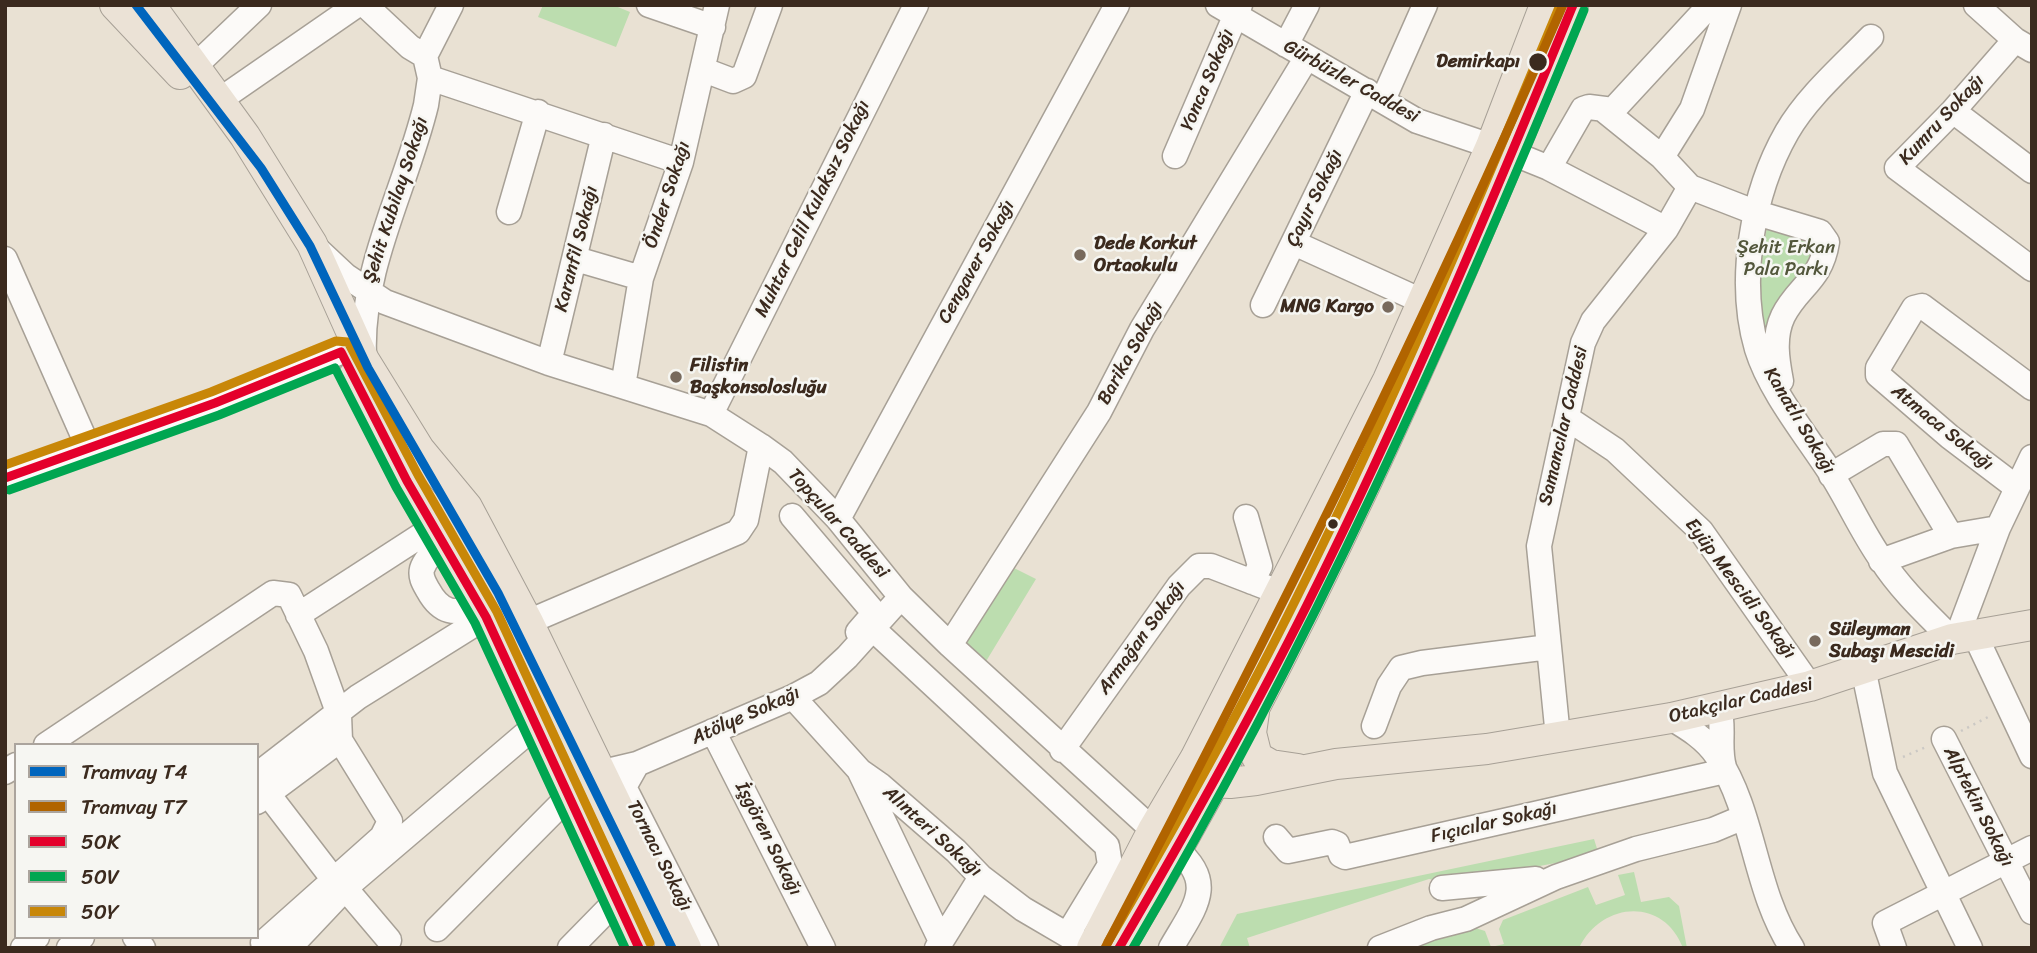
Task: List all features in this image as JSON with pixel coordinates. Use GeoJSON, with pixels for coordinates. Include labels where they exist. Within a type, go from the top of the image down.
{"type":"FeatureCollection","features":[{"type":"Feature","properties":{"kind":"main road"},"geometry":{"type":"LineString","coordinates":[[115,5],[178,71],[241,159],[294,247],[353,356],[439,535],[482,609],[639,948]]}},
{"type":"Feature","properties":{"kind":"main road"},"geometry":{"type":"LineString","coordinates":[[150,5],[221,99],[312,244],[353,356],[419,449],[467,507],[528,622],[686,948]]}},
{"type":"Feature","properties":{"kind":"main road"},"geometry":{"type":"LineString","coordinates":[[1083,943],[1153,830],[1204,789],[1256,705],[1373,472],[1453,295],[1545,5]]}},
{"type":"Feature","properties":{"kind":"main road"},"geometry":{"type":"LineString","coordinates":[[1119,948],[1176,849],[1204,789],[1281,593],[1573,5]]}},
{"type":"Feature","properties":{"kind":"main road","name":"Otakçılar Caddesi"},"geometry":{"type":"LineString","coordinates":[[1204,789],[1435,761],[1487,749],[1671,718],[1810,686],[1961,636],[2032,625]]}},
{"type":"Feature","properties":{"kind":"main road"},"geometry":{"type":"LineString","coordinates":[[1256,705],[1251,733],[1257,757],[1271,765],[1306,770]]}},
{"type":"Feature","properties":{"kind":"main road","name":"Otakçılar Caddesi"},"geometry":{"type":"LineString","coordinates":[[1204,789],[1352,762],[1487,749]]}},
{"type":"Feature","properties":{"kind":"main road"},"geometry":{"type":"LineString","coordinates":[[1153,830],[1161,843],[1158,884]]}},
{"type":"Feature","properties":{"kind":"street"},"geometry":{"type":"LineString","coordinates":[[196,65],[259,5]]}},
{"type":"Feature","properties":{"kind":"street"},"geometry":{"type":"LineString","coordinates":[[221,99],[358,5]]}},
{"type":"Feature","properties":{"kind":"street"},"geometry":{"type":"LineString","coordinates":[[365,5],[410,47],[427,67],[538,112],[681,162]]}},
{"type":"Feature","properties":{"kind":"street","name":"Şehit Kubilay Sokağı"},"geometry":{"type":"LineString","coordinates":[[353,356],[363,330],[367,292],[419,134],[427,67],[450,5]]}},
{"type":"Feature","properties":{"kind":"street"},"geometry":{"type":"LineString","coordinates":[[649,5],[715,16]]}},
{"type":"Feature","properties":{"kind":"street"},"geometry":{"type":"LineString","coordinates":[[704,69],[733,81],[744,76],[770,5]]}},
{"type":"Feature","properties":{"kind":"street","name":"Muhtar Celil Kulaksız Sokağı"},"geometry":{"type":"LineString","coordinates":[[711,414],[916,5]]}},
{"type":"Feature","properties":{"kind":"street","name":"Cengaver Sokağı"},"geometry":{"type":"LineString","coordinates":[[838,519],[1117,5]]}},
{"type":"Feature","properties":{"kind":"street","name":"Barika Sokağı"},"geometry":{"type":"LineString","coordinates":[[950,645],[1099,412],[1296,51],[1307,5]]}},
{"type":"Feature","properties":{"kind":"street","name":"Çayır Sokağı"},"geometry":{"type":"LineString","coordinates":[[1264,305],[1294,243],[1425,5]]}},
{"type":"Feature","properties":{"kind":"street"},"geometry":{"type":"LineString","coordinates":[[1549,168],[1583,109],[1589,107],[1613,110],[1710,5]]}},
{"type":"Feature","properties":{"kind":"street"},"geometry":{"type":"LineString","coordinates":[[1662,158],[1692,109],[1729,5]]}},
{"type":"Feature","properties":{"kind":"street"},"geometry":{"type":"LineString","coordinates":[[1976,5],[1999,13],[2023,45]]}},
{"type":"Feature","properties":{"kind":"street","name":"Gürbüzler Caddesi"},"geometry":{"type":"LineString","coordinates":[[1231,8],[1296,51],[1417,121],[1549,168],[1666,229]]}},
{"type":"Feature","properties":{"kind":"street","name":"Yonca Sokağı"},"geometry":{"type":"LineString","coordinates":[[1175,156],[1231,8]]}},
{"type":"Feature","properties":{"kind":"street","name":"Önder Sokağı"},"geometry":{"type":"LineString","coordinates":[[623,386],[640,278],[681,162],[715,16]]}},
{"type":"Feature","properties":{"kind":"street","name":"Kanatlı Sokağı"},"geometry":{"type":"LineString","coordinates":[[1871,37],[1835,73],[1788,130],[1768,172],[1757,213],[1749,298],[1757,350],[1786,406],[1831,475],[1881,561],[1924,611],[1961,636],[2032,756]]}},
{"type":"Feature","properties":{"kind":"street","name":"Kumru Sokağı"},"geometry":{"type":"LineString","coordinates":[[2023,45],[1896,168],[2032,269]]}},
{"type":"Feature","properties":{"kind":"street"},"geometry":{"type":"LineString","coordinates":[[1605,111],[1662,158],[1690,187],[1757,213],[1820,232],[1827,242],[1824,263],[1783,316],[1778,335],[1776,355],[1786,406]]}},
{"type":"Feature","properties":{"kind":"street"},"geometry":{"type":"LineString","coordinates":[[1953,111],[2032,171]]}},
{"type":"Feature","properties":{"kind":"street"},"geometry":{"type":"LineString","coordinates":[[509,212],[538,112]]}},
{"type":"Feature","properties":{"kind":"street","name":"Karanfil Sokağı"},"geometry":{"type":"LineString","coordinates":[[549,363],[604,135]]}},
{"type":"Feature","properties":{"kind":"street","name":"Samancılar Caddesi"},"geometry":{"type":"LineString","coordinates":[[1558,737],[1539,546],[1547,497],[1583,343],[1592,321],[1666,229],[1690,187]]}},
{"type":"Feature","properties":{"kind":"street"},"geometry":{"type":"LineString","coordinates":[[1294,243],[1424,302]]}},
{"type":"Feature","properties":{"kind":"street","name":"Topçular Caddesi"},"geometry":{"type":"LineString","coordinates":[[312,244],[367,292],[384,302],[549,363],[711,414],[761,446],[783,463],[838,519],[901,597],[1062,750],[1153,830]]}},
{"type":"Feature","properties":{"kind":"street"},"geometry":{"type":"LineString","coordinates":[[5,259],[89,449]]}},
{"type":"Feature","properties":{"kind":"street"},"geometry":{"type":"LineString","coordinates":[[576,260],[640,278]]}},
{"type":"Feature","properties":{"kind":"street","name":"Atmaca Sokağı"},"geometry":{"type":"LineString","coordinates":[[2016,487],[1950,437],[1878,375],[1878,368],[1914,308],[1922,306],[2032,388]]}},
{"type":"Feature","properties":{"kind":"street"},"geometry":{"type":"LineString","coordinates":[[5,478],[353,356]]}},
{"type":"Feature","properties":{"kind":"street","name":"Eyüp Mescidi Sokağı"},"geometry":{"type":"LineString","coordinates":[[1567,418],[1615,450],[1701,531],[1810,686]]}},
{"type":"Feature","properties":{"kind":"street"},"geometry":{"type":"LineString","coordinates":[[1831,475],[1883,443],[1896,444],[1951,536]]}},
{"type":"Feature","properties":{"kind":"street"},"geometry":{"type":"LineString","coordinates":[[528,622],[738,532],[746,520],[761,446]]}},
{"type":"Feature","properties":{"kind":"street"},"geometry":{"type":"LineString","coordinates":[[1961,636],[1998,528],[2032,457]]}},
{"type":"Feature","properties":{"kind":"street"},"geometry":{"type":"LineString","coordinates":[[792,516],[870,609],[871,617],[851,640],[847,657]]}},
{"type":"Feature","properties":{"kind":"street"},"geometry":{"type":"LineString","coordinates":[[1246,517],[1261,566],[1252,582]]}},
{"type":"Feature","properties":{"kind":"street"},"geometry":{"type":"LineString","coordinates":[[1881,561],[1951,536],[1998,528]]}},
{"type":"Feature","properties":{"kind":"street"},"geometry":{"type":"LineString","coordinates":[[298,615],[439,535]]}},
{"type":"Feature","properties":{"kind":"street","name":"Armağan Sokağı"},"geometry":{"type":"LineString","coordinates":[[1062,750],[1188,575],[1199,566],[1212,566],[1281,593]]}},
{"type":"Feature","properties":{"kind":"street"},"geometry":{"type":"LineString","coordinates":[[49,743],[274,593],[289,595],[316,651],[339,715],[340,740],[390,821],[383,837],[339,884],[299,944]]}},
{"type":"Feature","properties":{"kind":"street","name":"Atölye Sokağı"},"geometry":{"type":"LineString","coordinates":[[599,773],[637,764],[793,697],[818,683],[847,657],[901,597]]}},
{"type":"Feature","properties":{"kind":"street"},"geometry":{"type":"LineString","coordinates":[[261,790],[358,697],[482,609]]}},
{"type":"Feature","properties":{"kind":"street"},"geometry":{"type":"LineString","coordinates":[[872,628],[1107,846],[1110,865],[1083,943]]}},
{"type":"Feature","properties":{"kind":"street"},"geometry":{"type":"LineString","coordinates":[[1374,726],[1389,686],[1401,668],[1549,647]]}},
{"type":"Feature","properties":{"kind":"street"},"geometry":{"type":"LineString","coordinates":[[1863,668],[1885,773],[1970,948]]}},
{"type":"Feature","properties":{"kind":"street","name":"Alınteri Sokağı"},"geometry":{"type":"LineString","coordinates":[[793,697],[860,771],[947,842],[981,877],[1023,909],[1083,943]]}},
{"type":"Feature","properties":{"kind":"street"},"geometry":{"type":"LineString","coordinates":[[1719,706],[1724,729],[1720,752],[1725,771]]}},
{"type":"Feature","properties":{"kind":"street"},"geometry":{"type":"LineString","coordinates":[[1671,718],[1697,734],[1717,754],[1744,817],[1778,927],[1790,947]]}},
{"type":"Feature","properties":{"kind":"street"},"geometry":{"type":"LineString","coordinates":[[260,942],[339,884],[535,726]]}},
{"type":"Feature","properties":{"kind":"street","name":"İşgören Sokağı"},"geometry":{"type":"LineString","coordinates":[[713,731],[823,948]]}},
{"type":"Feature","properties":{"kind":"street"},"geometry":{"type":"LineString","coordinates":[[261,790],[340,740]]}},
{"type":"Feature","properties":{"kind":"street","name":"Alptekin Sokağı"},"geometry":{"type":"LineString","coordinates":[[1944,740],[2032,912]]}},
{"type":"Feature","properties":{"kind":"street","name":"Tornacı Sokağı"},"geometry":{"type":"LineString","coordinates":[[637,764],[624,787],[706,948]]}},
{"type":"Feature","properties":{"kind":"street"},"geometry":{"type":"LineString","coordinates":[[860,771],[939,944]]}},
{"type":"Feature","properties":{"kind":"street","name":"Fıçıcılar Sokağı"},"geometry":{"type":"LineString","coordinates":[[1276,837],[1288,851],[1332,842],[1337,844],[1340,855],[1345,857],[1725,771]]}},
{"type":"Feature","properties":{"kind":"street"},"geometry":{"type":"LineString","coordinates":[[261,790],[389,940]]}},
{"type":"Feature","properties":{"kind":"street"},"geometry":{"type":"LineString","coordinates":[[437,929],[569,796]]}},
{"type":"Feature","properties":{"kind":"street"},"geometry":{"type":"LineString","coordinates":[[1380,948],[1430,928],[1466,919],[1554,878],[1636,849],[1713,830],[1744,817]]}},
{"type":"Feature","properties":{"kind":"street"},"geometry":{"type":"LineString","coordinates":[[1894,948],[1885,923],[2032,848]]}},
{"type":"Feature","properties":{"kind":"street"},"geometry":{"type":"LineString","coordinates":[[1171,948],[1188,918],[1199,888],[1198,873],[1192,863],[1176,849]]}},
{"type":"Feature","properties":{"kind":"street"},"geometry":{"type":"LineString","coordinates":[[939,944],[981,877]]}},
{"type":"Feature","properties":{"kind":"street"},"geometry":{"type":"LineString","coordinates":[[1443,888],[1554,878]]}},
{"type":"Feature","properties":{"kind":"street"},"geometry":{"type":"LineString","coordinates":[[570,948],[618,899]]}},
{"type":"Feature","properties":{"kind":"green space"},"geometry":{"type":"Polygon","coordinates":[[[543,5],[613,5],[630,12],[616,47],[538,17],[543,5]]]}},
{"type":"Feature","properties":{"kind":"green space","name":"Şehit Erkan Pala Parkı"},"geometry":{"type":"Polygon","coordinates":[[[1767,228],[1811,237],[1818,245],[1771,337],[1760,329],[1759,316],[1760,266],[1767,228]]]}},
{"type":"Feature","properties":{"kind":"green space"},"geometry":{"type":"Polygon","coordinates":[[[1012,567],[1036,579],[985,663],[962,646],[1012,567]]]}},
{"type":"Feature","properties":{"kind":"green space"},"geometry":{"type":"Polygon","coordinates":[[[1594,839],[1599,855],[1437,885],[1435,880],[1429,879],[1247,938],[1250,948],[1219,948],[1237,914],[1594,839]]]}},
{"type":"Feature","properties":{"kind":"green space"},"geometry":{"type":"Polygon","coordinates":[[[1634,872],[1641,902],[1669,897],[1679,906],[1687,948],[1683,948],[1674,931],[1661,920],[1647,913],[1632,911],[1616,914],[1602,921],[1589,933],[1579,948],[1409,948],[1469,926],[1485,931],[1491,947],[1504,944],[1499,929],[1503,920],[1588,887],[1596,905],[1625,895],[1618,875],[1634,872]]]}},
{"type":"Feature","properties":{"kind":"tram line","name":"T4"},"geometry":{"type":"LineString","coordinates":[[136,5],[261,168],[310,246],[368,368],[498,593],[672,948]]}},
{"type":"Feature","properties":{"kind":"tram line","name":"T7"},"geometry":{"type":"LineString","coordinates":[[1105,948],[1343,481],[1456,244],[1563,5]]}},
{"type":"Feature","properties":{"kind":"transit line","name":"50Y"},"geometry":{"type":"LineString","coordinates":[[1108,942],[1228,729],[1332,526],[1433,304],[1560,5]]}},
{"type":"Feature","properties":{"kind":"transit line","name":"50K"},"geometry":{"type":"LineString","coordinates":[[1119,948],[1239,735],[1343,531],[1446,307],[1573,5]]}},
{"type":"Feature","properties":{"kind":"transit line","name":"50V"},"geometry":{"type":"LineString","coordinates":[[1133,948],[1260,719],[1375,487],[1482,251],[1584,10]]}},
{"type":"Feature","properties":{"kind":"transit line","name":"50Y"},"geometry":{"type":"LineString","coordinates":[[5,465],[211,392],[336,341],[348,342],[418,475],[497,612],[650,943]]}},
{"type":"Feature","properties":{"kind":"transit line","name":"50K"},"geometry":{"type":"LineString","coordinates":[[5,478],[215,403],[341,352],[407,481],[486,617],[639,948]]}},
{"type":"Feature","properties":{"kind":"transit line","name":"50V"},"geometry":{"type":"LineString","coordinates":[[9,490],[219,415],[335,368],[396,487],[475,623],[625,948]]}},
{"type":"Feature","properties":{"kind":"place","name":"Demirkapı"},"geometry":{"type":"Point","coordinates":[1538,62]}},
{"type":"Feature","properties":{"kind":"place","name":"Dede Korkut Ortaokulu"},"geometry":{"type":"Point","coordinates":[1080,255]}},
{"type":"Feature","properties":{"kind":"place","name":"MNG Kargo"},"geometry":{"type":"Point","coordinates":[1388,307]}},
{"type":"Feature","properties":{"kind":"place","name":"Filistin Başkonsolosluğu"},"geometry":{"type":"Point","coordinates":[676,377]}},
{"type":"Feature","properties":{"kind":"place","name":"Süleyman Subaşı Mescidi"},"geometry":{"type":"Point","coordinates":[1815,641]}}]}
